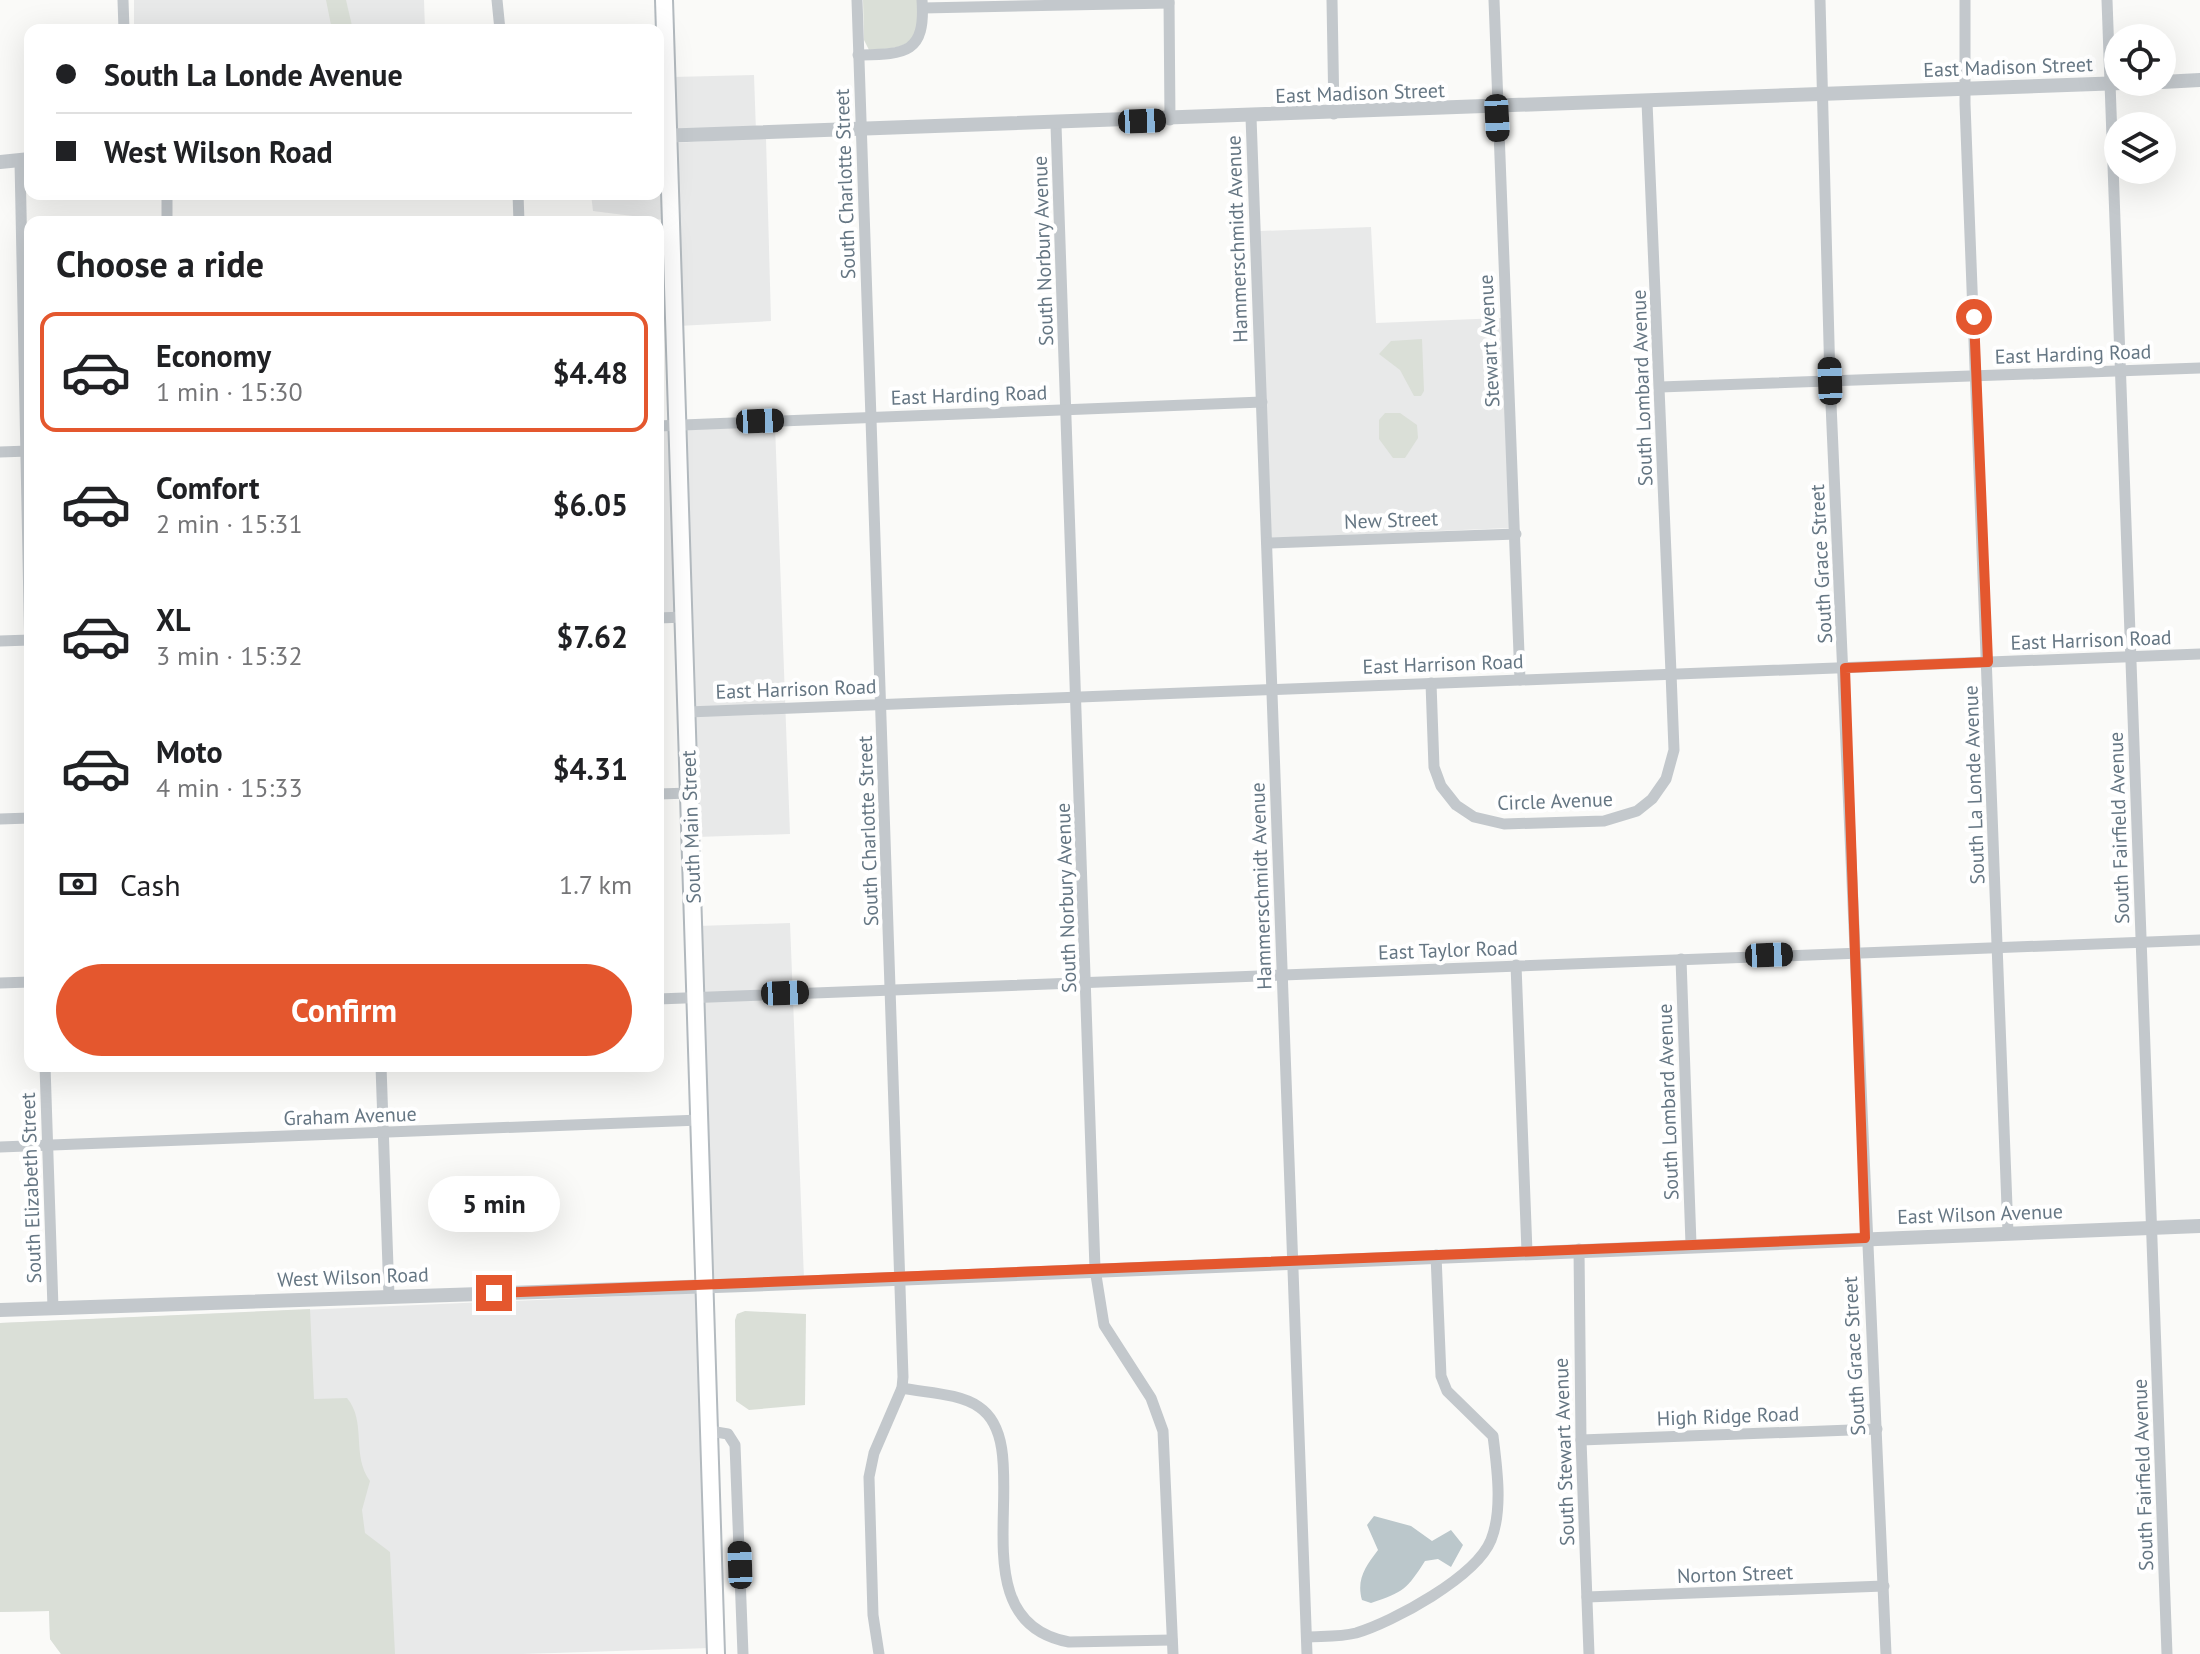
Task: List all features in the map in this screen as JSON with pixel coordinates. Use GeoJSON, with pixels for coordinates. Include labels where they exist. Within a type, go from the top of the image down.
{"type":"FeatureCollection","features":[{"type":"Feature","properties":{"kind":"main road","name":"South Main Street"},"geometry":{"type":"LineString","coordinates":[[664,0],[664,24]]}},
{"type":"Feature","properties":{"kind":"main road","name":"South Main Street"},"geometry":{"type":"LineString","coordinates":[[664,155],[685,617],[716,1654]]}},
{"type":"Feature","properties":{"kind":"street"},"geometry":{"type":"LineString","coordinates":[[123,0],[124,24]]}},
{"type":"Feature","properties":{"kind":"street"},"geometry":{"type":"LineString","coordinates":[[497,0],[499,24]]}},
{"type":"Feature","properties":{"kind":"street","name":"South Charlotte Street"},"geometry":{"type":"LineString","coordinates":[[857,0],[902,1388],[874,1453],[869,1477],[873,1615],[879,1654]]}},
{"type":"Feature","properties":{"kind":"street"},"geometry":{"type":"LineString","coordinates":[[1332,0],[1334,114]]}},
{"type":"Feature","properties":{"kind":"street","name":"Stewart Avenue"},"geometry":{"type":"LineString","coordinates":[[1494,0],[1520,680]]}},
{"type":"Feature","properties":{"kind":"street","name":"South Grace Street"},"geometry":{"type":"LineString","coordinates":[[1820,0],[1830,381],[1845,668],[1865,1238],[1886,1654]]}},
{"type":"Feature","properties":{"kind":"street","name":"South La Londe Avenue"},"geometry":{"type":"LineString","coordinates":[[1965,0],[2008,1233]]}},
{"type":"Feature","properties":{"kind":"street","name":"South Fairfield Avenue"},"geometry":{"type":"LineString","coordinates":[[2107,0],[2108,24]]}},
{"type":"Feature","properties":{"kind":"street"},"geometry":{"type":"LineString","coordinates":[[858,55],[908,50],[921,35],[923,4],[1169,2],[1170,120]]}},
{"type":"Feature","properties":{"kind":"street"},"geometry":{"type":"LineString","coordinates":[[2176,81],[2200,80]]}},
{"type":"Feature","properties":{"kind":"street","name":"East Madison Street"},"geometry":{"type":"LineString","coordinates":[[664,136],[1056,125],[2104,84]]}},
{"type":"Feature","properties":{"kind":"street","name":"South Fairfield Avenue"},"geometry":{"type":"LineString","coordinates":[[2109,96],[2167,1654]]}},
{"type":"Feature","properties":{"kind":"street","name":"South Lombard Avenue"},"geometry":{"type":"LineString","coordinates":[[1647,102],[1671,673]]}},
{"type":"Feature","properties":{"kind":"street","name":"Hammerschmidt Avenue"},"geometry":{"type":"LineString","coordinates":[[1251,117],[1307,1654]]}},
{"type":"Feature","properties":{"kind":"street","name":"South Norbury Avenue"},"geometry":{"type":"LineString","coordinates":[[1056,125],[1095,1269],[1104,1325],[1151,1398],[1163,1431],[1173,1654]]}},
{"type":"Feature","properties":{"kind":"street"},"geometry":{"type":"LineString","coordinates":[[0,162],[24,160]]}},
{"type":"Feature","properties":{"kind":"street","name":"East Harding Road"},"geometry":{"type":"LineString","coordinates":[[1660,387],[2200,368]]}},
{"type":"Feature","properties":{"kind":"street","name":"East Harding Road"},"geometry":{"type":"LineString","coordinates":[[664,426],[1262,402]]}},
{"type":"Feature","properties":{"kind":"street"},"geometry":{"type":"LineString","coordinates":[[0,452],[24,451]]}},
{"type":"Feature","properties":{"kind":"street","name":"New Street"},"geometry":{"type":"LineString","coordinates":[[1267,543],[1516,534]]}},
{"type":"Feature","properties":{"kind":"street"},"geometry":{"type":"LineString","coordinates":[[664,618],[685,617]]}},
{"type":"Feature","properties":{"kind":"street"},"geometry":{"type":"LineString","coordinates":[[0,641],[24,640]]}},
{"type":"Feature","properties":{"kind":"street","name":"East Harrison Road"},"geometry":{"type":"LineString","coordinates":[[688,712],[1077,694],[2200,654]]}},
{"type":"Feature","properties":{"kind":"street","name":"Circle Avenue"},"geometry":{"type":"LineString","coordinates":[[1431,683],[1434,767],[1441,786],[1456,805],[1474,817],[1504,824],[1604,821],[1637,811],[1652,799],[1666,779],[1674,750],[1671,673]]}},
{"type":"Feature","properties":{"kind":"street"},"geometry":{"type":"LineString","coordinates":[[664,794],[690,793]]}},
{"type":"Feature","properties":{"kind":"street"},"geometry":{"type":"LineString","coordinates":[[0,819],[24,818]]}},
{"type":"Feature","properties":{"kind":"street","name":"East Taylor Road"},"geometry":{"type":"LineString","coordinates":[[664,999],[2200,940]]}},
{"type":"Feature","properties":{"kind":"street","name":"South Lombard Avenue"},"geometry":{"type":"LineString","coordinates":[[1681,959],[1691,1244]]}},
{"type":"Feature","properties":{"kind":"street"},"geometry":{"type":"LineString","coordinates":[[1516,965],[1527,1252]]}},
{"type":"Feature","properties":{"kind":"street"},"geometry":{"type":"LineString","coordinates":[[0,983],[24,982]]}},
{"type":"Feature","properties":{"kind":"street","name":"South Elizabeth Street"},"geometry":{"type":"LineString","coordinates":[[45,1072],[53,1308]]}},
{"type":"Feature","properties":{"kind":"street"},"geometry":{"type":"LineString","coordinates":[[381,1072],[389,1296]]}},
{"type":"Feature","properties":{"kind":"street","name":"Graham Avenue"},"geometry":{"type":"LineString","coordinates":[[0,1147],[700,1120]]}},
{"type":"Feature","properties":{"kind":"street","name":"East Wilson Avenue"},"geometry":{"type":"LineString","coordinates":[[707,1286],[1691,1244],[2200,1226]]}},
{"type":"Feature","properties":{"kind":"street","name":"South Stewart Avenue"},"geometry":{"type":"LineString","coordinates":[[1579,1249],[1581,1440],[1589,1654]]}},
{"type":"Feature","properties":{"kind":"street"},"geometry":{"type":"LineString","coordinates":[[1307,1637],[1354,1633],[1380,1622],[1460,1578],[1479,1561],[1491,1539],[1497,1516],[1493,1436],[1447,1391],[1441,1376],[1436,1255]]}},
{"type":"Feature","properties":{"kind":"street","name":"West Wilson Road"},"geometry":{"type":"LineString","coordinates":[[0,1310],[707,1286]]}},
{"type":"Feature","properties":{"kind":"street"},"geometry":{"type":"LineString","coordinates":[[902,1388],[970,1402],[986,1412],[995,1425],[1001,1451],[1006,1581],[1015,1605],[1029,1624],[1053,1638],[1069,1642],[1172,1640]]}},
{"type":"Feature","properties":{"kind":"street","name":"High Ridge Road"},"geometry":{"type":"LineString","coordinates":[[1581,1440],[1877,1429]]}},
{"type":"Feature","properties":{"kind":"street"},"geometry":{"type":"LineString","coordinates":[[710,1431],[728,1434],[735,1445],[743,1654]]}},
{"type":"Feature","properties":{"kind":"street","name":"Norton Street"},"geometry":{"type":"LineString","coordinates":[[1587,1597],[1884,1586]]}},
{"type":"Feature","properties":{"kind":"shaded area"},"geometry":{"type":"Polygon","coordinates":[[[134,0],[424,0],[425,24],[134,24],[134,0]]]}},
{"type":"Feature","properties":{"kind":"shaded area"},"geometry":{"type":"Polygon","coordinates":[[[326,0],[346,0],[352,24],[331,24],[326,0]]]}},
{"type":"Feature","properties":{"kind":"shaded area"},"geometry":{"type":"Polygon","coordinates":[[[863,0],[918,0],[917,26],[910,41],[895,48],[869,50],[864,40],[863,0]]]}},
{"type":"Feature","properties":{"kind":"shaded area"},"geometry":{"type":"Polygon","coordinates":[[[754,75],[756,132],[672,134],[672,77],[754,75]]]}},
{"type":"Feature","properties":{"kind":"shaded area"},"geometry":{"type":"Polygon","coordinates":[[[766,138],[771,321],[678,326],[673,143],[766,138]]]}},
{"type":"Feature","properties":{"kind":"shaded area"},"geometry":{"type":"Polygon","coordinates":[[[592,200],[662,200],[664,216],[632,216],[593,211],[592,200]]]}},
{"type":"Feature","properties":{"kind":"shaded area"},"geometry":{"type":"Polygon","coordinates":[[[1371,227],[1376,323],[1501,318],[1510,528],[1271,538],[1260,231],[1371,227]]]}},
{"type":"Feature","properties":{"kind":"shaded area"},"geometry":{"type":"Polygon","coordinates":[[[1422,339],[1424,391],[1421,396],[1414,396],[1400,370],[1379,354],[1391,341],[1422,339]]]}},
{"type":"Feature","properties":{"kind":"shaded area"},"geometry":{"type":"Polygon","coordinates":[[[1385,413],[1400,413],[1417,425],[1418,438],[1405,458],[1393,458],[1379,439],[1379,420],[1385,413]]]}},
{"type":"Feature","properties":{"kind":"shaded area"},"geometry":{"type":"Polygon","coordinates":[[[674,420],[679,620],[664,621],[664,421],[674,420]]]}},
{"type":"Feature","properties":{"kind":"shaded area"},"geometry":{"type":"Polygon","coordinates":[[[775,425],[790,834],[697,837],[682,429],[775,425]]]}},
{"type":"Feature","properties":{"kind":"shaded area"},"geometry":{"type":"Polygon","coordinates":[[[790,923],[804,1279],[709,1282],[698,926],[790,923]]]}},
{"type":"Feature","properties":{"kind":"shaded area"},"geometry":{"type":"Polygon","coordinates":[[[698,1293],[710,1648],[523,1654],[61,1654],[50,1639],[49,1611],[0,1612],[0,1323],[698,1293]]]}},
{"type":"Feature","properties":{"kind":"shaded area"},"geometry":{"type":"Polygon","coordinates":[[[310,1309],[314,1399],[347,1398],[353,1407],[361,1460],[370,1481],[362,1510],[365,1533],[390,1552],[395,1654],[61,1654],[50,1639],[49,1611],[0,1612],[0,1323],[310,1309]]]}},
{"type":"Feature","properties":{"kind":"shaded area"},"geometry":{"type":"Polygon","coordinates":[[[745,1311],[806,1314],[805,1405],[749,1410],[736,1401],[735,1320],[737,1314],[745,1311]]]}},
{"type":"Feature","properties":{"kind":"shaded area"},"geometry":{"type":"Polygon","coordinates":[[[1374,1516],[1411,1526],[1432,1541],[1451,1530],[1463,1545],[1451,1567],[1438,1559],[1425,1561],[1404,1588],[1371,1603],[1362,1600],[1360,1586],[1366,1567],[1378,1550],[1367,1525],[1374,1516]]]}},
{"type":"Feature","properties":{"kind":"route"},"geometry":{"type":"LineString","coordinates":[[494,1293],[1865,1238],[1845,668],[1988,662],[1974,317]]}}]}
